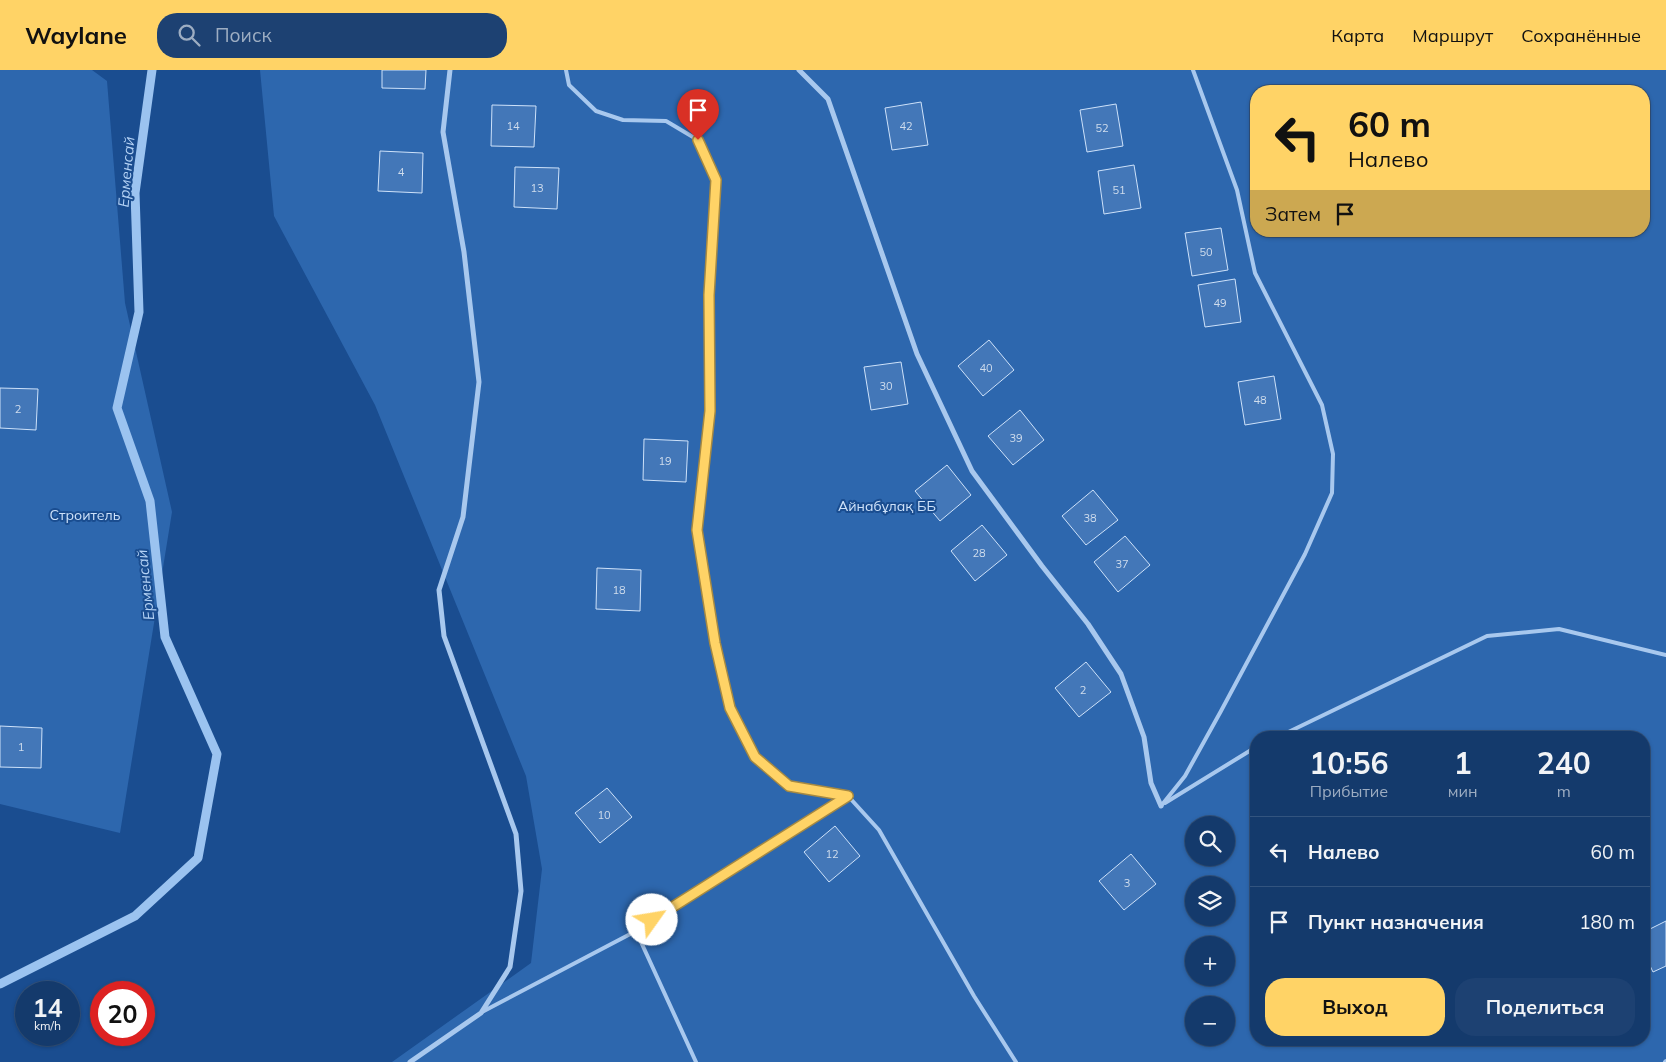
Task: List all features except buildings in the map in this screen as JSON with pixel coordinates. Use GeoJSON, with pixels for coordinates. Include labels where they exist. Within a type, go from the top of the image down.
{"type":"FeatureCollection","features":[{"type":"Feature","properties":{"kind":"street"},"geometry":{"type":"LineString","coordinates":[[410,1062],[418,1060],[481,1013],[510,966],[521,891],[516,834],[444,636],[439,590],[462,518],[478,382],[464,252],[443,132],[450,70]]}},
{"type":"Feature","properties":{"kind":"street"},"geometry":{"type":"LineString","coordinates":[[800,70],[828,99],[917,354],[972,471],[1042,566],[1088,624],[1121,674],[1144,737],[1151,783],[1161,806]]}},
{"type":"Feature","properties":{"kind":"lane"},"geometry":{"type":"LineString","coordinates":[[566,70],[569,86],[596,111],[623,120],[666,121],[698,140],[716,180],[709,295],[710,411],[697,530],[715,643],[730,708],[755,757],[789,786],[848,796],[879,830],[974,996],[1016,1062]]}},
{"type":"Feature","properties":{"kind":"lane"},"geometry":{"type":"LineString","coordinates":[[1161,806],[1184,776],[1222,711],[1305,554],[1332,493],[1334,454],[1322,405],[1255,273],[1237,190],[1193,70]]}},
{"type":"Feature","properties":{"kind":"lane"},"geometry":{"type":"LineString","coordinates":[[1290,731],[1487,636],[1559,629],[1666,655]]}},
{"type":"Feature","properties":{"kind":"lane"},"geometry":{"type":"LineString","coordinates":[[1161,806],[1250,751]]}},
{"type":"Feature","properties":{"kind":"lane"},"geometry":{"type":"LineString","coordinates":[[481,1013],[636,931],[848,796]]}},
{"type":"Feature","properties":{"kind":"lane"},"geometry":{"type":"LineString","coordinates":[[636,931],[696,1062]]}},
{"type":"Feature","properties":{"kind":"green space","name":"Строитель"},"geometry":{"type":"Polygon","coordinates":[[[0,70],[92,70],[107,81],[125,303],[172,512],[120,833],[0,804],[0,70]]]}},
{"type":"Feature","properties":{"kind":"green space","name":"Айнабұлақ ББ"},"geometry":{"type":"Polygon","coordinates":[[[260,70],[1666,70],[1666,1062],[392,1062],[531,963],[542,869],[526,776],[375,405],[274,216],[260,70]]]}},
{"type":"Feature","properties":{"kind":"waterway","name":"Ерменсай"},"geometry":{"type":"LineString","coordinates":[[0,984],[135,916],[198,858],[217,754],[165,637],[150,501],[117,408],[139,312],[135,193],[152,70]]}},
{"type":"Feature","properties":{"kind":"route"},"geometry":{"type":"LineString","coordinates":[[652,920],[848,796],[789,786],[755,757],[730,708],[715,643],[697,530],[710,411],[709,295],[716,180],[698,140]]}}]}
